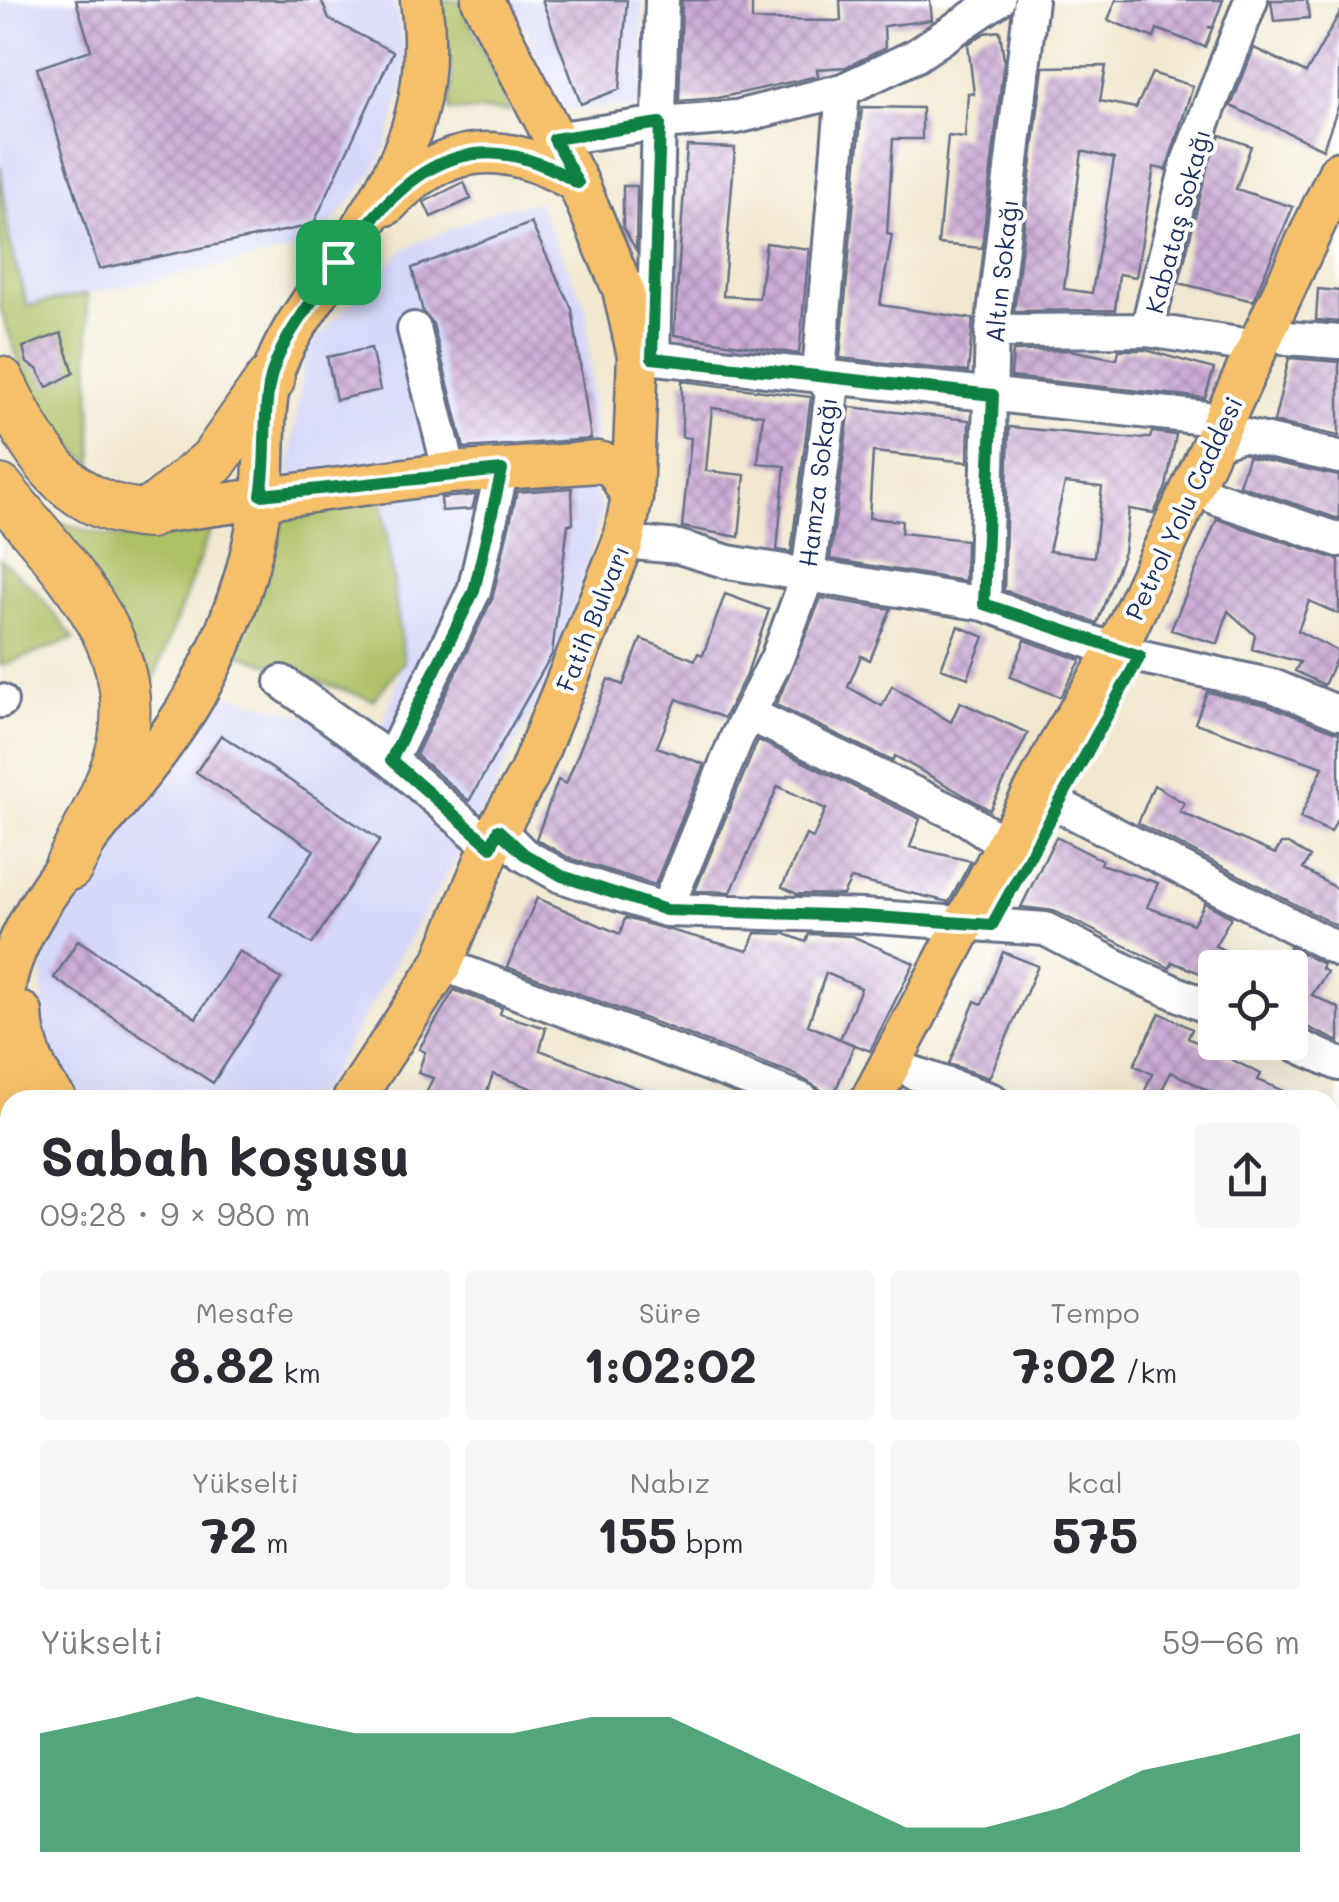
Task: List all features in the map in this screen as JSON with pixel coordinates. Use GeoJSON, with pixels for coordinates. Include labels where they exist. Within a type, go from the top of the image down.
{"type":"FeatureCollection","features":[{"type":"Feature","properties":{"kind":"highway"},"geometry":{"type":"LineString","coordinates":[[0,380],[44,460],[73,488],[95,504],[118,512],[149,514],[213,461],[270,380]]}},
{"type":"Feature","properties":{"kind":"highway"},"geometry":{"type":"LineString","coordinates":[[0,489],[101,621],[125,687],[120,752],[69,866]]}},
{"type":"Feature","properties":{"kind":"main road"},"geometry":{"type":"LineString","coordinates":[[8,1090],[2,999],[8,970],[37,910],[169,741],[206,675],[246,574],[261,495],[270,380],[286,343],[394,175],[419,114],[426,73],[420,0]]}},
{"type":"Feature","properties":{"kind":"main road","name":"Fatih Bulvarı"},"geometry":{"type":"LineString","coordinates":[[360,1090],[442,964],[494,838],[529,774],[624,542],[632,497],[645,357],[623,289],[578,183],[482,0]]}},
{"type":"Feature","properties":{"kind":"main road"},"geometry":{"type":"LineString","coordinates":[[354,240],[408,182],[471,153],[529,157],[578,183]]}},
{"type":"Feature","properties":{"kind":"main road","name":"Petrol Yolu Caddesi"},"geometry":{"type":"LineString","coordinates":[[876,1090],[1057,804],[1227,433],[1333,219],[1339,172]]}},
{"type":"Feature","properties":{"kind":"main road","name":"Petrol Yolu Caddesi"},"geometry":{"type":"LineString","coordinates":[[907,1086],[977,925],[1006,845],[1128,654],[1216,498],[1227,433]]}},
{"type":"Feature","properties":{"kind":"main road"},"geometry":{"type":"LineString","coordinates":[[149,514],[261,495],[450,473],[598,462],[614,466],[632,497]]}},
{"type":"Feature","properties":{"kind":"main road"},"geometry":{"type":"LineString","coordinates":[[37,910],[21,989],[23,1033],[51,1090]]}},
{"type":"Feature","properties":{"kind":"street"},"geometry":{"type":"LineString","coordinates":[[662,0],[660,123],[645,357],[819,372],[993,395],[1227,433],[1339,457]]}},
{"type":"Feature","properties":{"kind":"street"},"geometry":{"type":"LineString","coordinates":[[554,139],[660,123],[737,117],[843,90],[915,56],[998,0]]}},
{"type":"Feature","properties":{"kind":"street","name":"Altın Sokağı"},"geometry":{"type":"LineString","coordinates":[[984,604],[992,332],[1031,0]]}},
{"type":"Feature","properties":{"kind":"street","name":"Kabataş Sokağı"},"geometry":{"type":"LineString","coordinates":[[1147,330],[1188,162],[1251,0]]}},
{"type":"Feature","properties":{"kind":"street","name":"Hamza Sokağı"},"geometry":{"type":"LineString","coordinates":[[666,910],[749,714],[777,658],[808,575],[832,392],[819,372],[843,90]]}},
{"type":"Feature","properties":{"kind":"street"},"geometry":{"type":"LineString","coordinates":[[414,328],[450,473]]}},
{"type":"Feature","properties":{"kind":"street"},"geometry":{"type":"LineString","coordinates":[[992,332],[1147,330],[1273,342],[1339,342]]}},
{"type":"Feature","properties":{"kind":"street"},"geometry":{"type":"LineString","coordinates":[[391,760],[474,591],[502,470]]}},
{"type":"Feature","properties":{"kind":"street"},"geometry":{"type":"LineString","coordinates":[[1216,498],[1339,540]]}},
{"type":"Feature","properties":{"kind":"street"},"geometry":{"type":"LineString","coordinates":[[624,542],[679,547],[728,562],[984,604],[1128,654],[1272,686],[1339,713]]}},
{"type":"Feature","properties":{"kind":"street"},"geometry":{"type":"LineString","coordinates":[[282,682],[494,838],[562,876],[666,910],[862,916],[1046,929],[1198,1003]]}},
{"type":"Feature","properties":{"kind":"street"},"geometry":{"type":"LineString","coordinates":[[749,714],[965,818],[1006,845]]}},
{"type":"Feature","properties":{"kind":"street"},"geometry":{"type":"LineString","coordinates":[[1057,804],[1339,950]]}},
{"type":"Feature","properties":{"kind":"street"},"geometry":{"type":"LineString","coordinates":[[442,964],[776,1090]]}},
{"type":"Feature","properties":{"kind":"street"},"geometry":{"type":"LineString","coordinates":[[1308,1050],[1339,1064]]}},
{"type":"Feature","properties":{"kind":"shaded area"},"geometry":{"type":"Polygon","coordinates":[[[0,0],[393,0],[405,48],[404,84],[386,147],[371,176],[314,246],[28,307],[9,238],[0,165],[0,0]]]}},
{"type":"Feature","properties":{"kind":"shaded area"},"geometry":{"type":"Polygon","coordinates":[[[511,0],[642,0],[643,106],[563,110],[511,0]]]}},
{"type":"Feature","properties":{"kind":"shaded area"},"geometry":{"type":"Polygon","coordinates":[[[537,202],[586,307],[596,453],[288,476],[306,349],[404,249],[498,209],[537,202]]]}},
{"type":"Feature","properties":{"kind":"shaded area"},"geometry":{"type":"Polygon","coordinates":[[[589,477],[602,510],[565,643],[484,810],[320,1090],[75,1090],[42,1039],[43,961],[96,862],[204,688],[328,722],[372,756],[404,662],[381,490],[589,477]]]}},
{"type":"Feature","properties":{"kind":"green space"},"geometry":{"type":"Polygon","coordinates":[[[438,0],[459,0],[510,111],[449,111],[453,80],[438,0]]]}},
{"type":"Feature","properties":{"kind":"green space"},"geometry":{"type":"Polygon","coordinates":[[[0,165],[9,238],[27,306],[87,294],[93,464],[53,431],[21,367],[0,308],[0,165]]]}},
{"type":"Feature","properties":{"kind":"green space"},"geometry":{"type":"Polygon","coordinates":[[[381,490],[404,662],[373,700],[233,652],[265,508],[381,490]]]}},
{"type":"Feature","properties":{"kind":"green space"},"geometry":{"type":"Polygon","coordinates":[[[215,518],[141,713],[58,536],[63,523],[104,535],[139,538],[174,532],[215,518]]]}},
{"type":"Feature","properties":{"kind":"green space"},"geometry":{"type":"Polygon","coordinates":[[[0,559],[35,590],[74,639],[0,666],[0,559]]]}},
{"type":"Feature","properties":{"kind":"building"},"geometry":{"type":"Polygon","coordinates":[[[76,0],[321,0],[329,19],[393,52],[313,225],[99,269],[37,68],[91,50],[76,0]]]}},
{"type":"Feature","properties":{"kind":"building"},"geometry":{"type":"Polygon","coordinates":[[[542,0],[627,0],[620,89],[581,104],[542,0]]]}},
{"type":"Feature","properties":{"kind":"building"},"geometry":{"type":"Polygon","coordinates":[[[682,0],[752,0],[752,20],[841,21],[840,0],[930,0],[932,20],[884,26],[885,48],[846,67],[817,69],[818,76],[718,98],[679,101],[682,0]]]}},
{"type":"Feature","properties":{"kind":"building"},"geometry":{"type":"Polygon","coordinates":[[[1116,0],[1223,0],[1213,27],[1208,27],[1212,29],[1205,47],[1157,29],[1154,38],[1108,20],[1116,0]]]}},
{"type":"Feature","properties":{"kind":"building"},"geometry":{"type":"Polygon","coordinates":[[[1271,0],[1307,0],[1309,18],[1274,21],[1271,0]]]}},
{"type":"Feature","properties":{"kind":"building"},"geometry":{"type":"Polygon","coordinates":[[[1339,14],[1339,104],[1323,149],[1231,106],[1254,48],[1306,73],[1339,14]]]}},
{"type":"Feature","properties":{"kind":"building"},"geometry":{"type":"Polygon","coordinates":[[[1000,31],[1004,60],[982,248],[938,244],[948,136],[965,138],[968,93],[974,94],[968,44],[985,33],[1000,31]]]}},
{"type":"Feature","properties":{"kind":"building"},"geometry":{"type":"Polygon","coordinates":[[[1106,66],[1100,101],[1136,108],[1152,73],[1193,86],[1166,170],[1154,167],[1136,277],[1119,274],[1115,310],[1014,311],[1043,67],[1106,66]],[[1082,151],[1064,289],[1092,293],[1114,159],[1082,151]]]}},
{"type":"Feature","properties":{"kind":"building"},"geometry":{"type":"Polygon","coordinates":[[[862,107],[922,108],[922,139],[893,139],[887,234],[892,235],[880,305],[973,319],[968,372],[840,358],[862,107]]]}},
{"type":"Feature","properties":{"kind":"building"},"geometry":{"type":"Polygon","coordinates":[[[1220,135],[1251,146],[1236,189],[1293,207],[1253,301],[1179,283],[1207,168],[1220,135]]]}},
{"type":"Feature","properties":{"kind":"building"},"geometry":{"type":"Polygon","coordinates":[[[687,146],[735,148],[723,296],[759,298],[766,243],[809,249],[799,354],[674,335],[687,146]]]}},
{"type":"Feature","properties":{"kind":"building"},"geometry":{"type":"Polygon","coordinates":[[[464,182],[471,199],[431,217],[424,202],[464,182]]]}},
{"type":"Feature","properties":{"kind":"building"},"geometry":{"type":"Polygon","coordinates":[[[623,186],[637,186],[636,250],[623,227],[623,186]]]}},
{"type":"Feature","properties":{"kind":"building"},"geometry":{"type":"Polygon","coordinates":[[[531,223],[572,309],[591,439],[464,448],[433,324],[423,312],[412,268],[531,223]]]}},
{"type":"Feature","properties":{"kind":"building"},"geometry":{"type":"Polygon","coordinates":[[[1318,289],[1339,291],[1339,322],[1316,320],[1318,289]]]}},
{"type":"Feature","properties":{"kind":"building"},"geometry":{"type":"Polygon","coordinates":[[[61,333],[74,373],[47,387],[37,369],[27,363],[23,347],[61,333]]]}},
{"type":"Feature","properties":{"kind":"building"},"geometry":{"type":"Polygon","coordinates":[[[371,348],[380,390],[336,400],[327,357],[371,348]]]}},
{"type":"Feature","properties":{"kind":"building"},"geometry":{"type":"Polygon","coordinates":[[[1069,350],[1117,359],[1119,350],[1146,350],[1214,369],[1205,398],[1011,377],[1013,351],[1069,350]]]}},
{"type":"Feature","properties":{"kind":"building"},"geometry":{"type":"Polygon","coordinates":[[[1289,358],[1339,362],[1339,436],[1274,422],[1289,358]]]}},
{"type":"Feature","properties":{"kind":"building"},"geometry":{"type":"Polygon","coordinates":[[[682,381],[811,397],[791,552],[777,550],[785,466],[758,463],[763,415],[712,408],[706,471],[745,475],[739,537],[682,527],[691,438],[682,437],[682,381]]]}},
{"type":"Feature","properties":{"kind":"building"},"geometry":{"type":"Polygon","coordinates":[[[850,407],[969,420],[968,462],[873,452],[869,518],[902,521],[901,533],[966,540],[965,581],[830,559],[850,407]]]}},
{"type":"Feature","properties":{"kind":"building"},"geometry":{"type":"Polygon","coordinates":[[[1009,427],[1124,438],[1150,438],[1152,432],[1176,435],[1166,487],[1154,513],[1129,509],[1124,552],[1097,623],[1004,590],[1009,427]],[[1065,483],[1049,551],[1094,557],[1102,487],[1065,483]]]}},
{"type":"Feature","properties":{"kind":"building"},"geometry":{"type":"Polygon","coordinates":[[[1248,457],[1339,476],[1339,519],[1239,485],[1248,457]]]}},
{"type":"Feature","properties":{"kind":"building"},"geometry":{"type":"Polygon","coordinates":[[[572,488],[573,524],[568,524],[552,654],[469,801],[416,755],[492,599],[517,492],[572,488]]]}},
{"type":"Feature","properties":{"kind":"building"},"geometry":{"type":"Polygon","coordinates":[[[476,495],[472,509],[442,511],[441,498],[476,495]]]}},
{"type":"Feature","properties":{"kind":"building"},"geometry":{"type":"Polygon","coordinates":[[[1217,519],[1339,560],[1339,614],[1309,601],[1298,631],[1339,652],[1324,685],[1295,671],[1300,662],[1252,649],[1255,635],[1228,611],[1218,644],[1171,630],[1217,519]]]}},
{"type":"Feature","properties":{"kind":"building"},"geometry":{"type":"Polygon","coordinates":[[[725,594],[769,610],[747,673],[724,718],[677,699],[669,717],[657,747],[704,764],[655,885],[569,858],[536,839],[558,780],[566,784],[608,679],[623,685],[641,639],[695,660],[698,653],[703,655],[725,594]]]}},
{"type":"Feature","properties":{"kind":"building"},"geometry":{"type":"Polygon","coordinates":[[[821,598],[891,609],[870,660],[861,656],[848,687],[882,706],[892,686],[951,722],[960,702],[1028,733],[990,810],[895,756],[892,761],[776,705],[821,598]]]}},
{"type":"Feature","properties":{"kind":"building"},"geometry":{"type":"Polygon","coordinates":[[[958,626],[984,637],[968,678],[941,668],[958,626]]]}},
{"type":"Feature","properties":{"kind":"building"},"geometry":{"type":"Polygon","coordinates":[[[1025,640],[1081,660],[1060,697],[1010,677],[1025,640]]]}},
{"type":"Feature","properties":{"kind":"building"},"geometry":{"type":"Polygon","coordinates":[[[1207,692],[1267,705],[1339,733],[1339,815],[1331,832],[1300,818],[1323,767],[1195,723],[1207,692]]]}},
{"type":"Feature","properties":{"kind":"building"},"geometry":{"type":"Polygon","coordinates":[[[221,735],[380,840],[312,944],[270,916],[314,850],[196,772],[221,735]]]}},
{"type":"Feature","properties":{"kind":"building"},"geometry":{"type":"Polygon","coordinates":[[[758,740],[920,819],[910,847],[971,861],[949,902],[851,879],[843,895],[797,894],[782,887],[806,835],[813,838],[826,809],[778,786],[731,892],[695,891],[758,740]]]}},
{"type":"Feature","properties":{"kind":"building"},"geometry":{"type":"Polygon","coordinates":[[[1154,785],[1184,803],[1180,812],[1275,854],[1281,844],[1288,844],[1310,857],[1303,869],[1339,890],[1339,927],[1138,823],[1154,785]]]}},
{"type":"Feature","properties":{"kind":"building"},"geometry":{"type":"Polygon","coordinates":[[[1056,837],[1102,860],[1100,864],[1158,883],[1147,907],[1193,924],[1205,903],[1231,917],[1215,946],[1224,950],[1198,950],[1198,972],[1172,962],[1170,968],[1054,911],[1021,907],[1056,837]]]}},
{"type":"Feature","properties":{"kind":"building"},"geometry":{"type":"Polygon","coordinates":[[[537,898],[620,934],[625,918],[748,951],[755,933],[785,934],[806,942],[809,934],[852,936],[914,963],[870,1051],[843,1040],[854,1045],[836,1090],[821,1090],[796,1075],[507,967],[537,898]],[[826,973],[808,1025],[840,1039],[861,988],[826,973]]]}},
{"type":"Feature","properties":{"kind":"building"},"geometry":{"type":"Polygon","coordinates":[[[78,940],[196,1018],[239,951],[281,979],[213,1083],[54,978],[78,940]]]}},
{"type":"Feature","properties":{"kind":"building"},"geometry":{"type":"Polygon","coordinates":[[[1003,952],[1038,966],[989,1078],[949,1064],[975,1001],[982,1004],[1003,952]]]}},
{"type":"Feature","properties":{"kind":"building"},"geometry":{"type":"Polygon","coordinates":[[[1308,956],[1323,964],[1321,968],[1327,972],[1312,995],[1339,1008],[1339,1042],[1308,1027],[1308,956]]]}},
{"type":"Feature","properties":{"kind":"building"},"geometry":{"type":"Polygon","coordinates":[[[454,990],[502,1008],[500,1014],[546,1028],[540,1050],[642,1090],[536,1090],[493,1074],[487,1090],[428,1090],[433,1078],[418,1073],[425,1052],[419,1049],[454,990]]]}},
{"type":"Feature","properties":{"kind":"building"},"geometry":{"type":"Polygon","coordinates":[[[1160,1013],[1192,1029],[1188,1038],[1198,1043],[1198,1060],[1233,1060],[1261,1074],[1258,1080],[1282,1090],[1207,1090],[1171,1072],[1162,1090],[1145,1090],[1152,1074],[1134,1065],[1160,1013]]]}},
{"type":"Feature","properties":{"kind":"route"},"geometry":{"type":"LineString","coordinates":[[660,123],[652,358],[819,372],[993,395],[984,604],[1140,656],[992,925],[862,916],[666,910],[562,876],[524,854],[498,830],[491,847],[391,760],[474,591],[502,470],[261,495],[270,380],[286,343],[338,262],[408,182],[448,160],[471,153],[498,152],[529,157],[578,183],[554,139],[660,123]]}}]}
